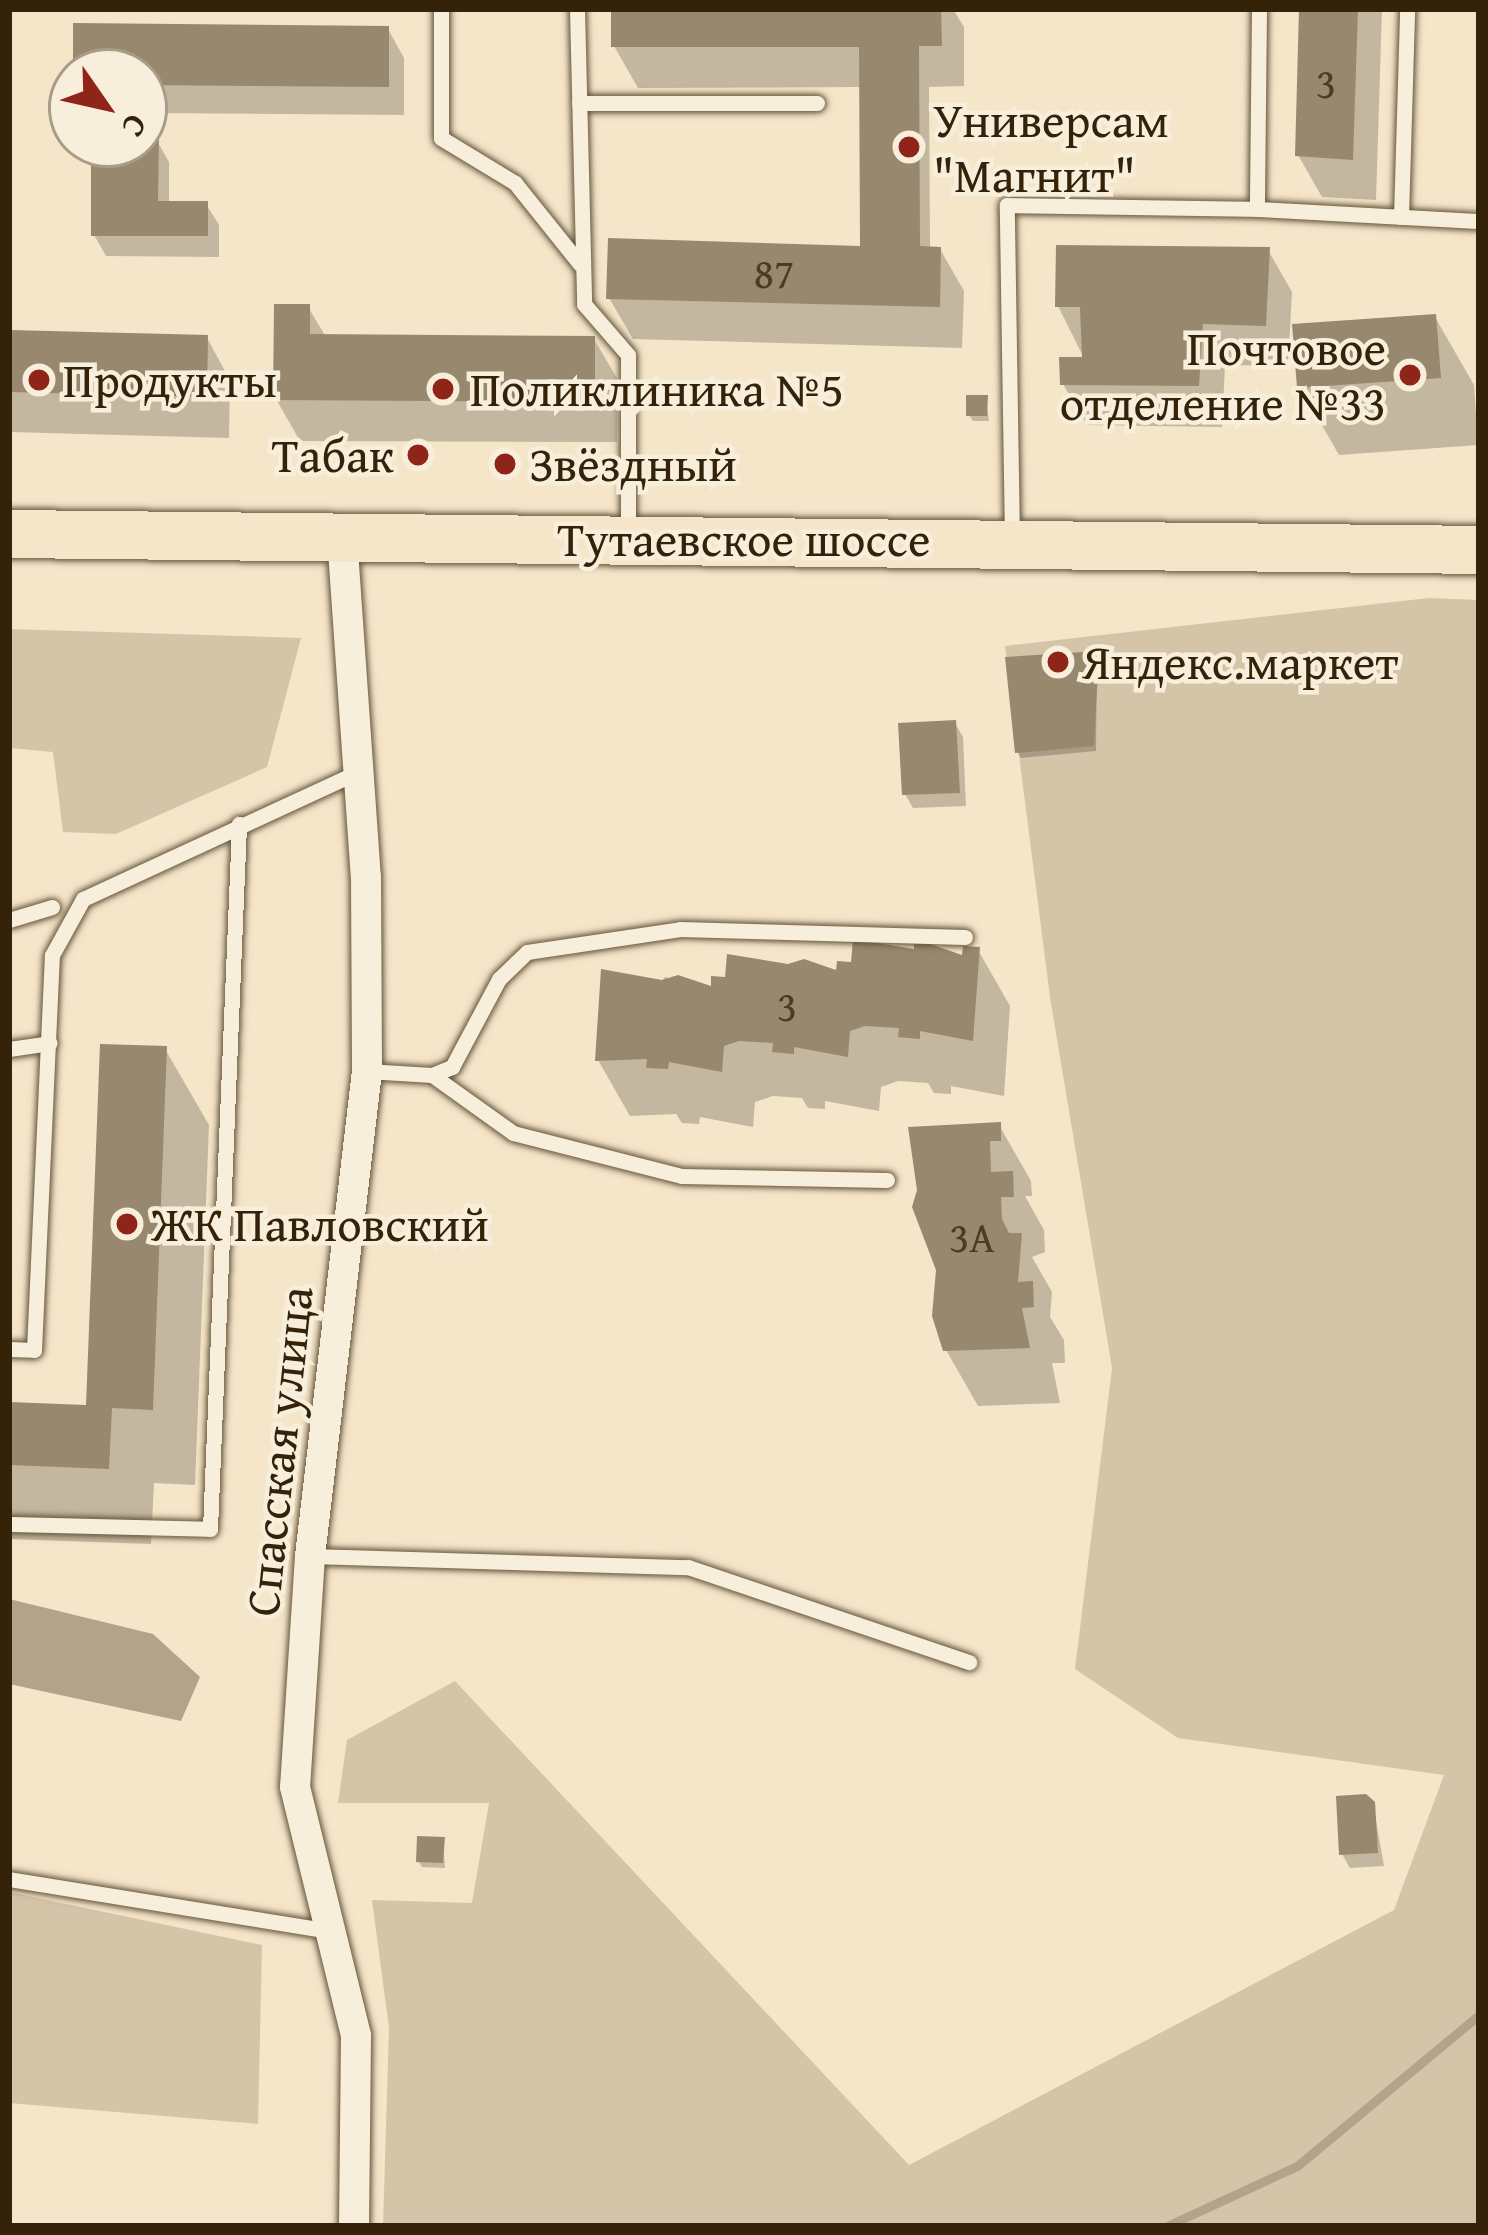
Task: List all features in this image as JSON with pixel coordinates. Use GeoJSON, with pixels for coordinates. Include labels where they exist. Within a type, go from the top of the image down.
{"type":"FeatureCollection","features":[{"type":"Feature","properties":{"kind":"main road","name":"Тутаевское шоссе"},"geometry":{"type":"LineString","coordinates":[[9,534],[1012,541],[1479,550]]}},
{"type":"Feature","properties":{"kind":"street","name":"Спасская улица"},"geometry":{"type":"LineString","coordinates":[[342,536],[358,772],[367,1070],[310,1556],[295,1787],[356,2036],[354,2226]]}},
{"type":"Feature","properties":{"kind":"lane"},"geometry":{"type":"LineString","coordinates":[[441,9],[441,138],[515,183],[580,264]]}},
{"type":"Feature","properties":{"kind":"lane"},"geometry":{"type":"LineString","coordinates":[[577,9],[580,264],[584,304],[628,355],[628,537]]}},
{"type":"Feature","properties":{"kind":"lane"},"geometry":{"type":"LineString","coordinates":[[1257,209],[1259,9]]}},
{"type":"Feature","properties":{"kind":"lane"},"geometry":{"type":"LineString","coordinates":[[1401,217],[1407,9]]}},
{"type":"Feature","properties":{"kind":"lane"},"geometry":{"type":"LineString","coordinates":[[579,103],[817,103]]}},
{"type":"Feature","properties":{"kind":"lane"},"geometry":{"type":"LineString","coordinates":[[1012,541],[1007,205],[1257,209],[1479,221]]}},
{"type":"Feature","properties":{"kind":"lane"},"geometry":{"type":"LineString","coordinates":[[9,1349],[34,1350],[52,955],[82,899],[358,772]]}},
{"type":"Feature","properties":{"kind":"lane"},"geometry":{"type":"LineString","coordinates":[[9,1524],[211,1528],[239,824]]}},
{"type":"Feature","properties":{"kind":"lane"},"geometry":{"type":"LineString","coordinates":[[9,920],[52,907]]}},
{"type":"Feature","properties":{"kind":"lane"},"geometry":{"type":"LineString","coordinates":[[432,1075],[463,1056],[499,979],[527,952],[680,929],[964,937]]}},
{"type":"Feature","properties":{"kind":"lane"},"geometry":{"type":"LineString","coordinates":[[9,1049],[50,1043]]}},
{"type":"Feature","properties":{"kind":"lane"},"geometry":{"type":"LineString","coordinates":[[367,1070],[432,1075],[513,1133],[682,1176],[887,1180]]}},
{"type":"Feature","properties":{"kind":"lane"},"geometry":{"type":"LineString","coordinates":[[310,1556],[688,1567],[969,1662]]}},
{"type":"Feature","properties":{"kind":"lane"},"geometry":{"type":"LineString","coordinates":[[9,1879],[102,1900],[329,1930]]}},
{"type":"Feature","properties":{"kind":"shaded area"},"geometry":{"type":"Polygon","coordinates":[[[1429,598],[1479,600],[1479,2226],[383,2226],[389,2028],[372,1900],[472,1903],[489,1803],[338,1803],[347,1740],[455,1681],[909,2165],[1394,1910],[1444,1775],[1178,1738],[1075,1669],[1112,1368],[1050,997],[1005,646],[1429,598]]]}},
{"type":"Feature","properties":{"kind":"shaded area"},"geometry":{"type":"Polygon","coordinates":[[[9,629],[301,638],[267,767],[116,834],[63,832],[53,752],[9,748],[9,629]]]}},
{"type":"Feature","properties":{"kind":"shaded area"},"geometry":{"type":"Polygon","coordinates":[[[9,1599],[153,1634],[200,1677],[181,1721],[9,1684],[9,1599]]]}},
{"type":"Feature","properties":{"kind":"shaded area"},"geometry":{"type":"Polygon","coordinates":[[[9,1892],[262,1945],[258,2124],[9,2103],[9,1892]]]}},
{"type":"Feature","properties":{"kind":"building"},"geometry":{"type":"Polygon","coordinates":[[[611,9],[941,9],[942,46],[919,46],[920,246],[941,247],[940,307],[606,299],[608,238],[860,246],[859,47],[611,47],[611,9]]]}},
{"type":"Feature","properties":{"kind":"building"},"geometry":{"type":"Polygon","coordinates":[[[1299,9],[1358,9],[1353,160],[1295,156],[1299,9]]]}},
{"type":"Feature","properties":{"kind":"building"},"geometry":{"type":"Polygon","coordinates":[[[73,23],[389,26],[389,87],[168,85],[168,48],[73,48],[73,23]]]}},
{"type":"Feature","properties":{"kind":"building"},"geometry":{"type":"Polygon","coordinates":[[[91,168],[159,168],[158,201],[208,201],[208,236],[91,236],[91,168]]]}},
{"type":"Feature","properties":{"kind":"building"},"geometry":{"type":"Polygon","coordinates":[[[1056,245],[1270,247],[1266,326],[1203,324],[1199,386],[1060,385],[1059,357],[1082,357],[1080,307],[1055,307],[1056,245]]]}},
{"type":"Feature","properties":{"kind":"building"},"geometry":{"type":"Polygon","coordinates":[[[274,304],[310,304],[310,334],[595,336],[595,402],[273,400],[274,304]]]}},
{"type":"Feature","properties":{"kind":"building"},"geometry":{"type":"Polygon","coordinates":[[[1436,314],[1441,378],[1297,388],[1292,324],[1436,314]]]}},
{"type":"Feature","properties":{"kind":"building"},"geometry":{"type":"Polygon","coordinates":[[[9,330],[208,335],[207,397],[9,392],[9,330]]]}},
{"type":"Feature","properties":{"kind":"building"},"geometry":{"type":"Polygon","coordinates":[[[966,395],[988,395],[987,416],[966,416],[966,395]]]}},
{"type":"Feature","properties":{"kind":"building"},"geometry":{"type":"Polygon","coordinates":[[[1099,651],[1094,746],[1015,753],[1005,657],[1099,651]]]}},
{"type":"Feature","properties":{"kind":"building"},"geometry":{"type":"Polygon","coordinates":[[[956,720],[960,793],[902,795],[898,723],[956,720]]]}},
{"type":"Feature","properties":{"kind":"building"},"geometry":{"type":"Polygon","coordinates":[[[853,939],[914,949],[914,943],[930,944],[962,955],[963,946],[980,947],[973,1041],[920,1031],[920,1039],[898,1037],[899,1028],[865,1026],[850,1031],[848,1057],[794,1047],[794,1054],[772,1052],[773,1043],[739,1041],[724,1046],[722,1072],[669,1062],[668,1069],[646,1068],[647,1059],[595,1061],[601,969],[662,980],[678,975],[711,986],[711,976],[725,977],[727,954],[788,964],[804,959],[836,970],[837,961],[851,962],[853,939]]]}},
{"type":"Feature","properties":{"kind":"building","name":"ЖК Павловский"},"geometry":{"type":"Polygon","coordinates":[[[100,1044],[167,1046],[153,1410],[112,1408],[109,1469],[9,1465],[9,1402],[86,1405],[100,1044]]]}},
{"type":"Feature","properties":{"kind":"building"},"geometry":{"type":"Polygon","coordinates":[[[1001,1122],[1001,1141],[990,1141],[991,1172],[1013,1171],[1014,1197],[1001,1197],[1002,1219],[1009,1233],[1022,1233],[1018,1282],[1033,1281],[1034,1307],[1022,1308],[1030,1348],[943,1351],[932,1316],[936,1270],[912,1207],[917,1190],[908,1127],[1001,1122]]]}},
{"type":"Feature","properties":{"kind":"building"},"geometry":{"type":"Polygon","coordinates":[[[1366,1794],[1375,1802],[1378,1853],[1339,1855],[1336,1796],[1366,1794]]]}},
{"type":"Feature","properties":{"kind":"building"},"geometry":{"type":"Polygon","coordinates":[[[417,1836],[445,1837],[443,1863],[416,1862],[417,1836]]]}},
{"type":"Feature","properties":{"kind":"waterway"},"geometry":{"type":"LineString","coordinates":[[1167,2226],[1297,2166],[1479,2015]]}},
{"type":"Feature","properties":{"kind":"place","name":"Универсам \"Магнит\""},"geometry":{"type":"Point","coordinates":[909,147]}},
{"type":"Feature","properties":{"kind":"place","name":"Почтовое отделение №33"},"geometry":{"type":"Point","coordinates":[1410,375]}},
{"type":"Feature","properties":{"kind":"place","name":"Продукты"},"geometry":{"type":"Point","coordinates":[39,380]}},
{"type":"Feature","properties":{"kind":"place","name":"Поликлиника №5"},"geometry":{"type":"Point","coordinates":[443,389]}},
{"type":"Feature","properties":{"kind":"place","name":"Табак"},"geometry":{"type":"Point","coordinates":[418,455]}},
{"type":"Feature","properties":{"kind":"place","name":"Звёздный"},"geometry":{"type":"Point","coordinates":[505,464]}},
{"type":"Feature","properties":{"kind":"place","name":"Яндекс.маркет"},"geometry":{"type":"Point","coordinates":[1058,662]}},
{"type":"Feature","properties":{"kind":"place","name":"ЖК Павловский"},"geometry":{"type":"Point","coordinates":[127,1224]}}]}
